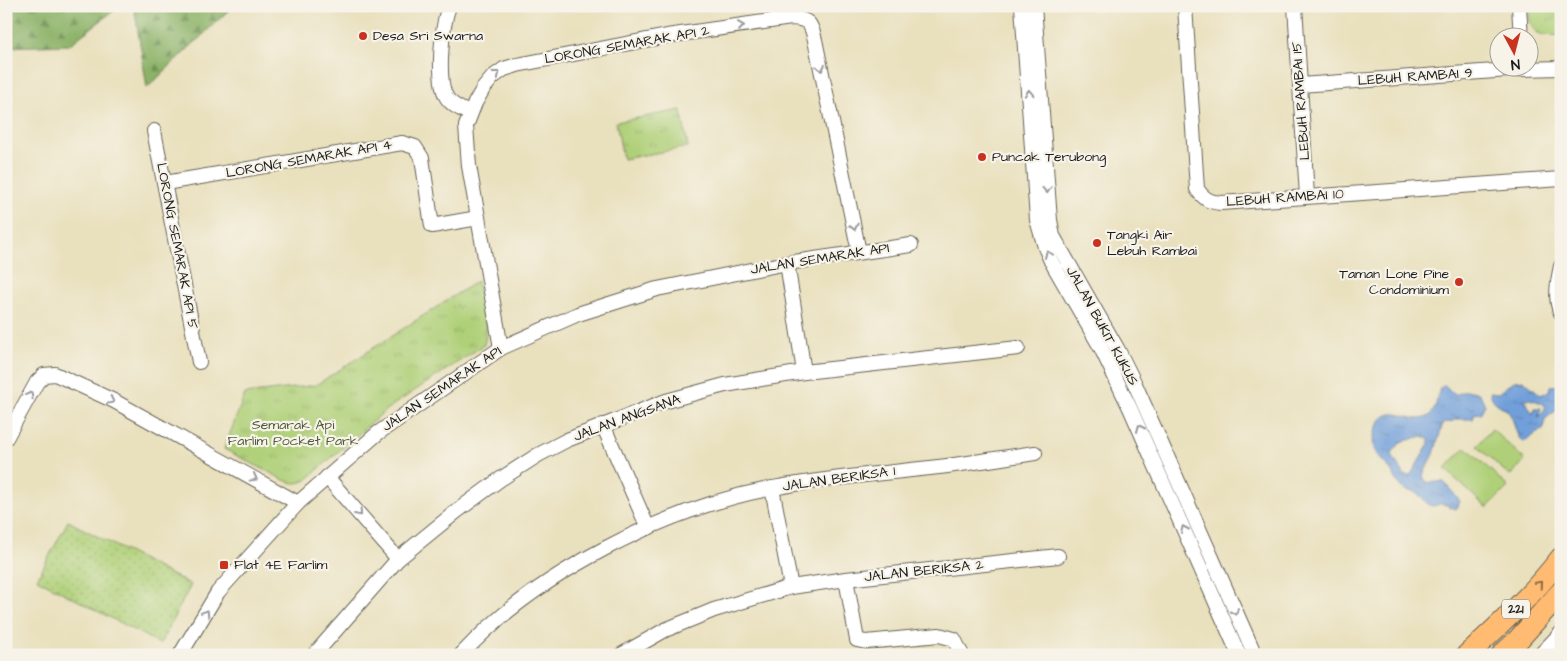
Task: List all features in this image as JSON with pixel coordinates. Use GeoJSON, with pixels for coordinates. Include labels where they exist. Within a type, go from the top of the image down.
{"type":"FeatureCollection","features":[{"type":"Feature","properties":{"kind":"main road","name":"221"},"geometry":{"type":"LineString","coordinates":[[1467,655],[1534,590],[1561,558]]}},
{"type":"Feature","properties":{"kind":"main road","name":"221"},"geometry":{"type":"LineString","coordinates":[[1502,655],[1561,592]]}},
{"type":"Feature","properties":{"kind":"street"},"geometry":{"type":"LineString","coordinates":[[449,6],[443,32],[442,82],[448,99],[455,106],[470,114]]}},
{"type":"Feature","properties":{"kind":"street","name":"JALAN BUKIT KUKUS"},"geometry":{"type":"LineString","coordinates":[[1022,6],[1030,37],[1053,236],[1118,350],[1135,384],[1255,655]]}},
{"type":"Feature","properties":{"kind":"street","name":"JALAN BUKIT KUKUS"},"geometry":{"type":"LineString","coordinates":[[1034,6],[1030,37],[1037,220],[1045,247],[1050,261],[1100,346],[1126,400],[1239,655]]}},
{"type":"Feature","properties":{"kind":"street","name":"LEBUH RAMBAI 10"},"geometry":{"type":"LineString","coordinates":[[1185,6],[1197,189],[1210,202],[1221,203],[1561,179]]}},
{"type":"Feature","properties":{"kind":"street","name":"LEBUH RAMBAI 15"},"geometry":{"type":"LineString","coordinates":[[1295,6],[1308,196]]}},
{"type":"Feature","properties":{"kind":"street"},"geometry":{"type":"LineString","coordinates":[[1519,6],[1520,28]]}},
{"type":"Feature","properties":{"kind":"street","name":"LORONG SEMARAK API 2"},"geometry":{"type":"LineString","coordinates":[[501,348],[478,218],[466,140],[466,126],[483,89],[493,77],[504,69],[516,65],[667,36],[791,18],[808,21],[816,40],[859,252]]}},
{"type":"Feature","properties":{"kind":"street","name":"LEBUH RAMBAI 9"},"geometry":{"type":"LineString","coordinates":[[1540,68],[1561,68]]}},
{"type":"Feature","properties":{"kind":"street","name":"LEBUH RAMBAI 9"},"geometry":{"type":"LineString","coordinates":[[1300,85],[1490,71]]}},
{"type":"Feature","properties":{"kind":"street","name":"LORONG SEMARAK API 5"},"geometry":{"type":"LineString","coordinates":[[154,131],[199,362]]}},
{"type":"Feature","properties":{"kind":"street","name":"LORONG SEMARAK API 4"},"geometry":{"type":"LineString","coordinates":[[164,184],[402,143],[415,147],[422,158],[432,226],[478,218]]}},
{"type":"Feature","properties":{"kind":"street","name":"JALAN SEMARAK API"},"geometry":{"type":"LineString","coordinates":[[180,655],[218,592],[298,503],[326,476],[378,433],[501,348],[578,314],[657,289],[787,263],[911,245]]}},
{"type":"Feature","properties":{"kind":"street"},"geometry":{"type":"LineString","coordinates":[[787,263],[804,372]]}},
{"type":"Feature","properties":{"kind":"street"},"geometry":{"type":"LineString","coordinates":[[1561,266],[1557,296],[1558,308],[1561,313]]}},
{"type":"Feature","properties":{"kind":"street","name":"JALAN ANGSANA"},"geometry":{"type":"LineString","coordinates":[[314,655],[398,559],[457,511],[538,455],[603,425],[666,401],[725,385],[804,372],[1018,348]]}},
{"type":"Feature","properties":{"kind":"street"},"geometry":{"type":"LineString","coordinates":[[6,438],[37,382],[44,375],[55,374],[114,402],[298,503]]}},
{"type":"Feature","properties":{"kind":"street"},"geometry":{"type":"LineString","coordinates":[[603,425],[648,528]]}},
{"type":"Feature","properties":{"kind":"street","name":"JALAN BERIKSA 1"},"geometry":{"type":"LineString","coordinates":[[461,655],[472,643],[521,602],[570,567],[648,528],[714,503],[772,488],[1035,453]]}},
{"type":"Feature","properties":{"kind":"street"},"geometry":{"type":"LineString","coordinates":[[326,476],[398,559]]}},
{"type":"Feature","properties":{"kind":"street"},"geometry":{"type":"LineString","coordinates":[[772,488],[791,588]]}},
{"type":"Feature","properties":{"kind":"street","name":"JALAN BERIKSA 2"},"geometry":{"type":"LineString","coordinates":[[621,655],[665,630],[714,610],[791,588],[846,579],[1058,556]]}},
{"type":"Feature","properties":{"kind":"street"},"geometry":{"type":"LineString","coordinates":[[846,579],[857,640],[866,642],[939,635],[948,636],[954,639],[962,655]]}},
{"type":"Feature","properties":{"kind":"street"},"geometry":{"type":"LineString","coordinates":[[1540,655],[1561,633]]}},
{"type":"Feature","properties":{"kind":"green space"},"geometry":{"type":"Polygon","coordinates":[[[6,6],[120,6],[69,45],[6,47],[6,6]]]}},
{"type":"Feature","properties":{"kind":"green space"},"geometry":{"type":"Polygon","coordinates":[[[134,6],[233,6],[147,88],[134,6]]]}},
{"type":"Feature","properties":{"kind":"green space"},"geometry":{"type":"Polygon","coordinates":[[[1528,6],[1561,6],[1561,35],[1540,34],[1540,28],[1532,28],[1528,6]]]}},
{"type":"Feature","properties":{"kind":"green space"},"geometry":{"type":"Polygon","coordinates":[[[681,110],[688,147],[623,159],[616,122],[681,110]]]}},
{"type":"Feature","properties":{"kind":"green space","name":"Semarak Api Farlim Pocket Park"},"geometry":{"type":"Polygon","coordinates":[[[477,281],[487,330],[484,345],[387,409],[306,480],[295,483],[287,481],[224,449],[245,394],[316,385],[477,281]]]}},
{"type":"Feature","properties":{"kind":"green space"},"geometry":{"type":"Polygon","coordinates":[[[1492,429],[1525,460],[1510,476],[1477,446],[1492,429]]]}},
{"type":"Feature","properties":{"kind":"green space"},"geometry":{"type":"Polygon","coordinates":[[[1466,447],[1508,487],[1487,508],[1445,469],[1466,447]]]}},
{"type":"Feature","properties":{"kind":"green space"},"geometry":{"type":"Polygon","coordinates":[[[68,521],[191,585],[160,644],[37,579],[68,521]]]}},
{"type":"Feature","properties":{"kind":"water"},"geometry":{"type":"Polygon","coordinates":[[[1523,380],[1541,395],[1549,391],[1550,386],[1561,385],[1561,407],[1545,419],[1543,429],[1524,442],[1518,437],[1509,413],[1493,400],[1490,392],[1498,393],[1514,381],[1523,380]],[[1524,399],[1533,414],[1535,408],[1541,408],[1538,417],[1545,409],[1545,406],[1524,399]]]}},
{"type":"Feature","properties":{"kind":"water"},"geometry":{"type":"Polygon","coordinates":[[[1445,385],[1455,395],[1468,391],[1476,392],[1480,394],[1485,405],[1480,414],[1475,413],[1473,419],[1456,419],[1443,423],[1434,454],[1423,475],[1426,481],[1431,483],[1444,482],[1460,501],[1458,507],[1454,509],[1443,504],[1431,506],[1419,495],[1402,488],[1389,468],[1377,455],[1373,445],[1376,430],[1383,417],[1390,414],[1418,419],[1429,416],[1435,407],[1440,388],[1445,385]],[[1423,436],[1401,442],[1392,453],[1404,475],[1410,476],[1429,444],[1429,439],[1423,436]]]}},
{"type":"Feature","properties":{"kind":"place","name":"Desa Sri Swarna"},"geometry":{"type":"Point","coordinates":[363,36]}},
{"type":"Feature","properties":{"kind":"place","name":"Puncak Terubong"},"geometry":{"type":"Point","coordinates":[982,157]}},
{"type":"Feature","properties":{"kind":"place","name":"Tangki Air Lebuh Rambai"},"geometry":{"type":"Point","coordinates":[1097,243]}},
{"type":"Feature","properties":{"kind":"place","name":"Taman Lone Pine Condominium"},"geometry":{"type":"Point","coordinates":[1459,282]}},
{"type":"Feature","properties":{"kind":"place","name":"Flat 4E Farlim"},"geometry":{"type":"Point","coordinates":[224,565]}}]}
